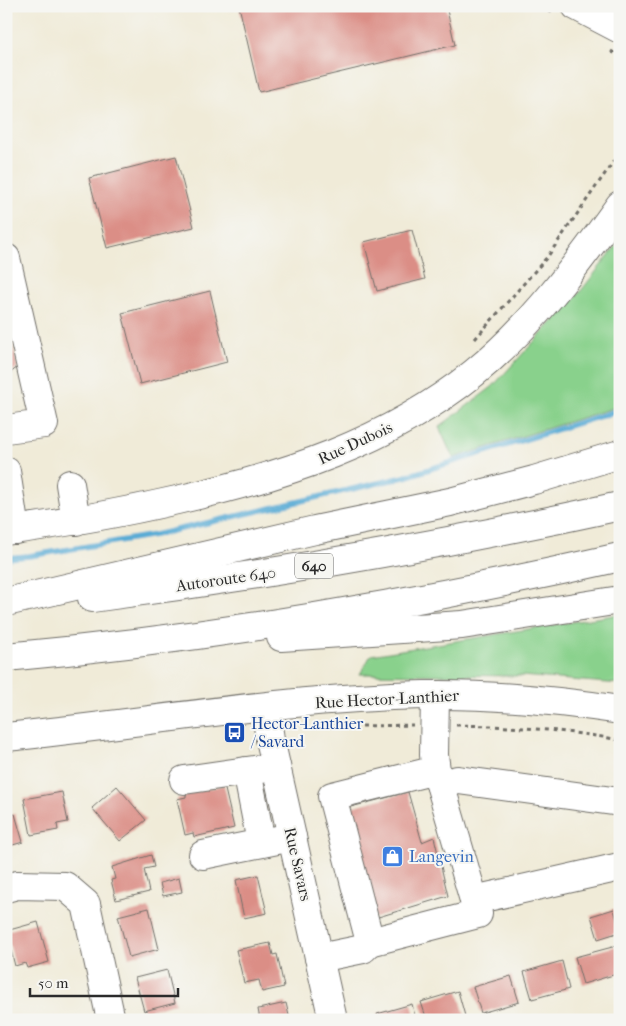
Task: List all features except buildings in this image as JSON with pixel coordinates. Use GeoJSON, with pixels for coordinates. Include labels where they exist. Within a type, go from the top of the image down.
{"type":"FeatureCollection","features":[{"type":"Feature","properties":{"kind":"main road"},"geometry":{"type":"LineString","coordinates":[[576,6],[620,29]]}},
{"type":"Feature","properties":{"kind":"main road","name":"Rue Dubois"},"geometry":{"type":"LineString","coordinates":[[10,530],[131,511],[225,490],[290,471],[364,441],[407,418],[473,374],[512,339],[546,303],[620,205]]}},
{"type":"Feature","properties":{"kind":"main road"},"geometry":{"type":"LineString","coordinates":[[6,258],[44,424],[6,429]]}},
{"type":"Feature","properties":{"kind":"main road"},"geometry":{"type":"LineString","coordinates":[[6,602],[315,530],[450,502],[509,487],[620,454]]}},
{"type":"Feature","properties":{"kind":"main road"},"geometry":{"type":"LineString","coordinates":[[6,470],[10,530]]}},
{"type":"Feature","properties":{"kind":"main road"},"geometry":{"type":"LineString","coordinates":[[70,484],[76,521]]}},
{"type":"Feature","properties":{"kind":"main road","name":"Autoroute 640"},"geometry":{"type":"LineString","coordinates":[[6,608],[257,575],[400,551],[620,506]]}},
{"type":"Feature","properties":{"kind":"main road"},"geometry":{"type":"LineString","coordinates":[[6,657],[222,631],[458,591],[620,557]]}},
{"type":"Feature","properties":{"kind":"main road"},"geometry":{"type":"LineString","coordinates":[[56,652],[462,625],[620,600]]}},
{"type":"Feature","properties":{"kind":"main road"},"geometry":{"type":"LineString","coordinates":[[319,958],[363,950],[370,942],[478,914],[438,777],[434,755],[434,695]]}},
{"type":"Feature","properties":{"kind":"main road","name":"Rue Hector-Lanthier"},"geometry":{"type":"LineString","coordinates":[[6,737],[376,696],[468,695],[540,700],[620,710]]}},
{"type":"Feature","properties":{"kind":"main road","name":"Rue Savars"},"geometry":{"type":"LineString","coordinates":[[265,707],[276,767],[333,1020]]}},
{"type":"Feature","properties":{"kind":"main road"},"geometry":{"type":"LineString","coordinates":[[184,780],[276,767]]}},
{"type":"Feature","properties":{"kind":"main road"},"geometry":{"type":"LineString","coordinates":[[247,771],[262,842]]}},
{"type":"Feature","properties":{"kind":"main road"},"geometry":{"type":"LineString","coordinates":[[370,942],[332,796],[438,777],[620,802]]}},
{"type":"Feature","properties":{"kind":"main road"},"geometry":{"type":"LineString","coordinates":[[202,855],[292,836]]}},
{"type":"Feature","properties":{"kind":"main road"},"geometry":{"type":"LineString","coordinates":[[474,900],[620,867]]}},
{"type":"Feature","properties":{"kind":"main road"},"geometry":{"type":"LineString","coordinates":[[6,888],[17,885],[65,886],[86,904],[111,1020]]}},
{"type":"Feature","properties":{"kind":"path"},"geometry":{"type":"LineString","coordinates":[[471,344],[548,256],[620,152]]}},
{"type":"Feature","properties":{"kind":"path","name":"Rue Hector-Lanthier"},"geometry":{"type":"LineString","coordinates":[[306,727],[423,725]]}},
{"type":"Feature","properties":{"kind":"path","name":"Rue Hector-Lanthier"},"geometry":{"type":"LineString","coordinates":[[454,725],[509,726],[566,731],[620,740]]}},
{"type":"Feature","properties":{"kind":"green space"},"geometry":{"type":"Polygon","coordinates":[[[620,241],[620,406],[453,458],[439,427],[492,387],[580,292],[620,241]]]}},
{"type":"Feature","properties":{"kind":"green space"},"geometry":{"type":"Polygon","coordinates":[[[620,614],[620,684],[521,676],[360,674],[371,655],[620,614]]]}},
{"type":"Feature","properties":{"kind":"waterway"},"geometry":{"type":"LineString","coordinates":[[6,558],[29,556],[155,535],[404,477],[620,410]]}},
{"type":"Feature","properties":{"kind":"place","name":"Hector-Lanthier / Savard"},"geometry":{"type":"Point","coordinates":[235,732]}},
{"type":"Feature","properties":{"kind":"place","name":"Langevin"},"geometry":{"type":"Point","coordinates":[393,856]}}]}
